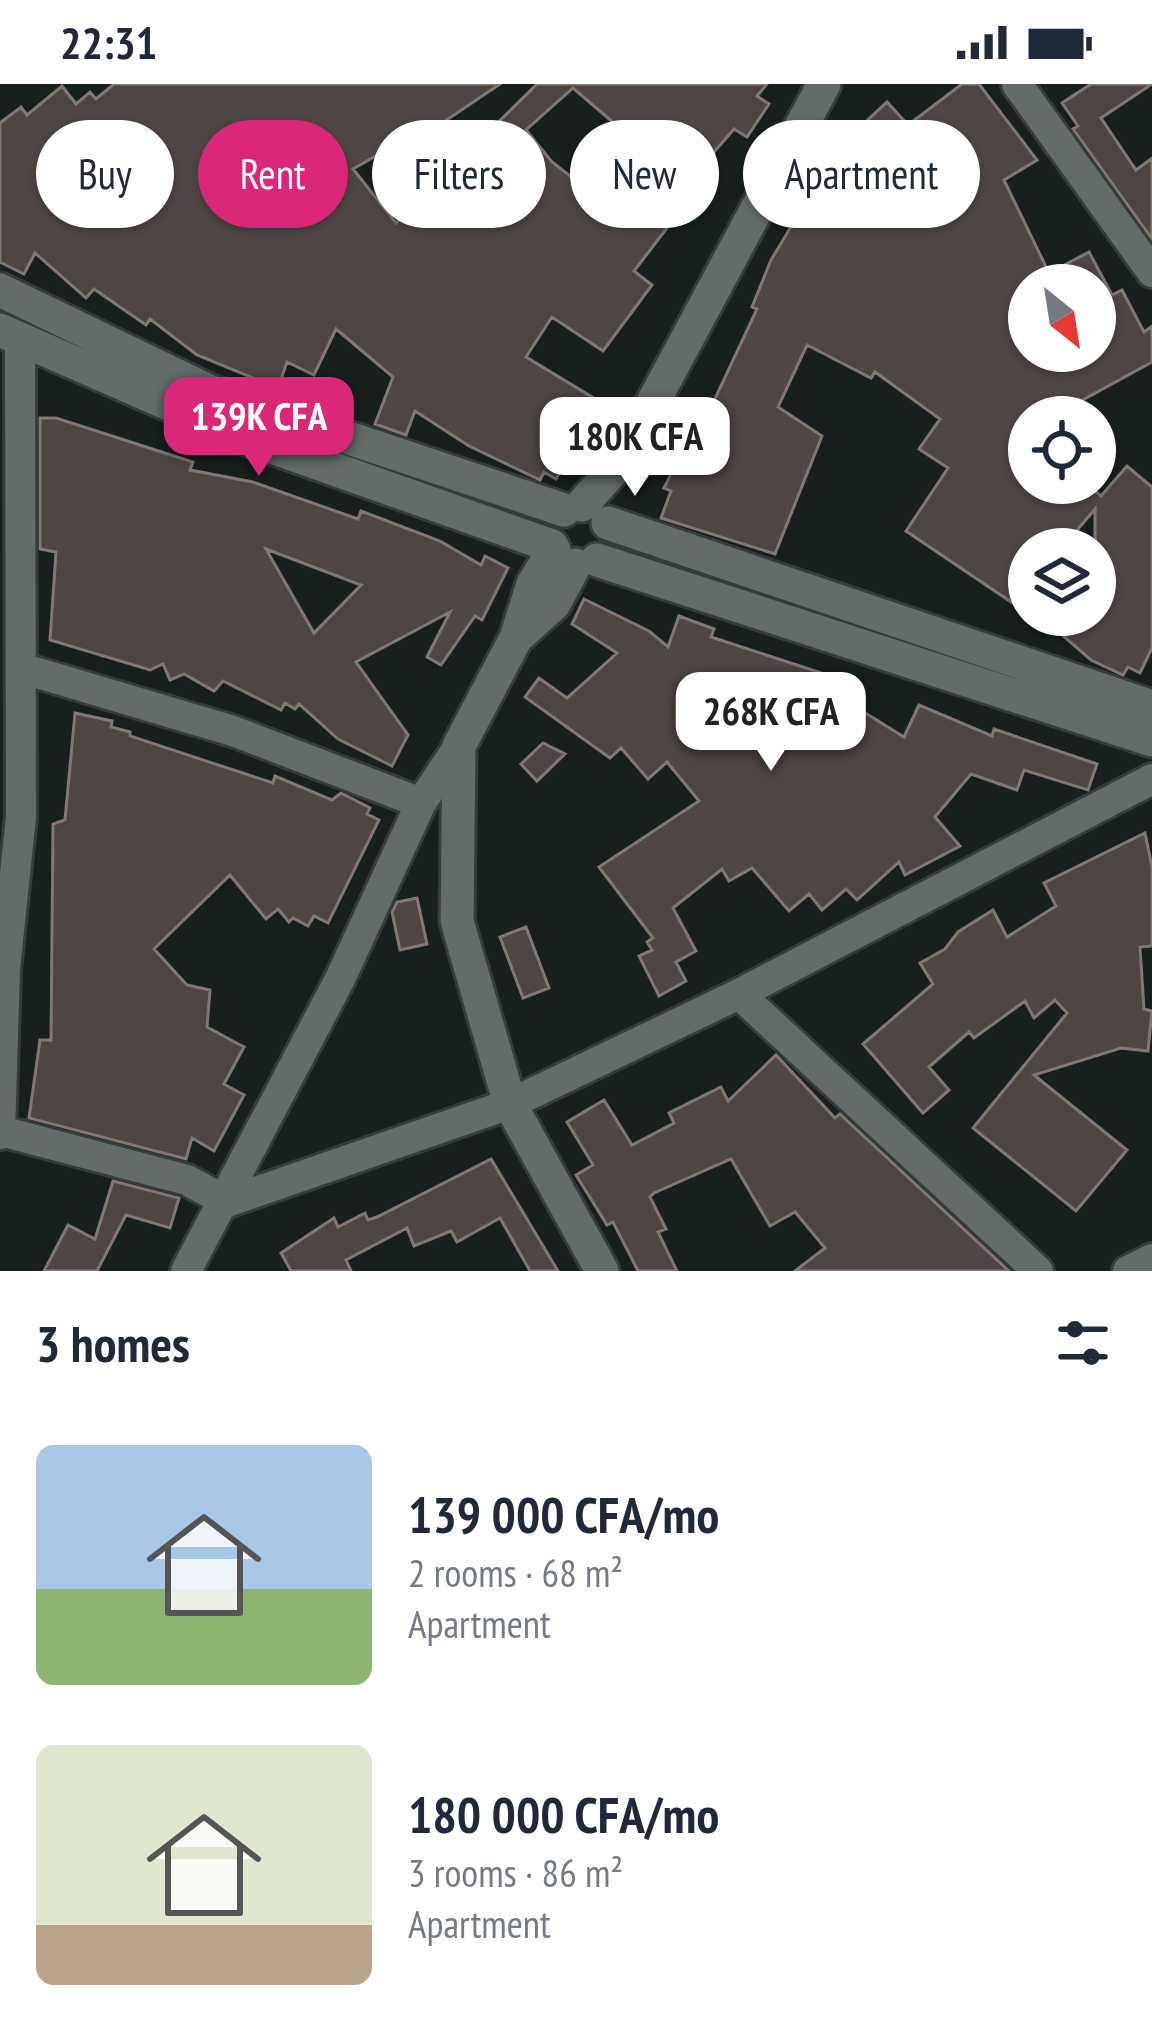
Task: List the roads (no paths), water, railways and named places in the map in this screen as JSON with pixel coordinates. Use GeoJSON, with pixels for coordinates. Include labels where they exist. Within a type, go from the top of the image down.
{"type":"FeatureCollection","features":[{"type":"Feature","properties":{"kind":"main road"},"geometry":{"type":"LineString","coordinates":[[570,555],[551,529],[590,514],[619,488],[622,460],[828,89]]}},
{"type":"Feature","properties":{"kind":"main road"},"geometry":{"type":"LineString","coordinates":[[0,290],[211,392],[590,514],[1152,707]]}},
{"type":"Feature","properties":{"kind":"main road"},"geometry":{"type":"LineString","coordinates":[[10,335],[246,438],[570,555],[1152,740]]}},
{"type":"Feature","properties":{"kind":"main road"},"geometry":{"type":"LineString","coordinates":[[590,514],[610,541],[570,555],[533,584],[516,638],[459,746],[457,921],[510,1104],[602,1271]]}},
{"type":"Feature","properties":{"kind":"street"},"geometry":{"type":"LineString","coordinates":[[1017,84],[1152,272]]}},
{"type":"Feature","properties":{"kind":"street"},"geometry":{"type":"LineString","coordinates":[[10,335],[21,817],[5,969],[0,1132],[187,1180],[227,1202],[510,1104],[739,994],[1152,779]]}},
{"type":"Feature","properties":{"kind":"street"},"geometry":{"type":"LineString","coordinates":[[21,668],[233,731],[421,803]]}},
{"type":"Feature","properties":{"kind":"street"},"geometry":{"type":"LineString","coordinates":[[187,1271],[227,1202],[421,803],[459,746]]}},
{"type":"Feature","properties":{"kind":"street"},"geometry":{"type":"LineString","coordinates":[[739,994],[1038,1271]]}},
{"type":"Feature","properties":{"kind":"street"},"geometry":{"type":"LineString","coordinates":[[1128,1271],[1152,1259]]}}]}
